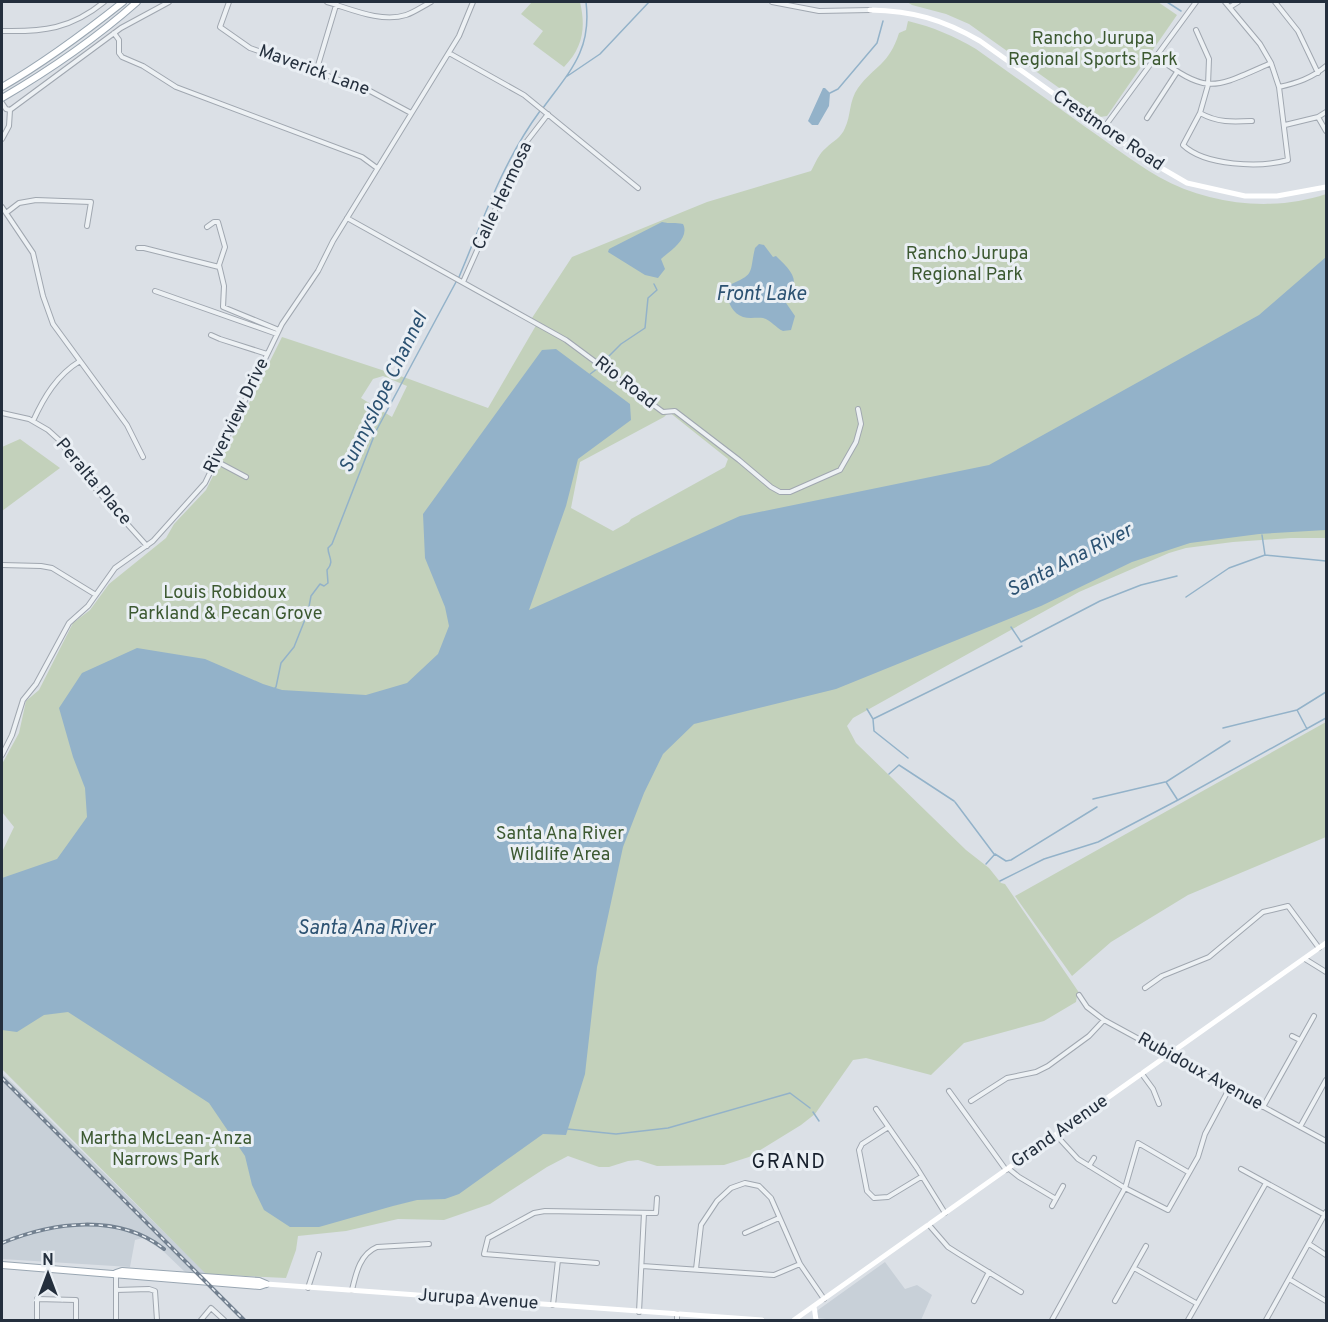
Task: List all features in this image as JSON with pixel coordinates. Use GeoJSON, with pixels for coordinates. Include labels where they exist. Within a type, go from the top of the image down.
{"type":"FeatureCollection","features":[{"type":"Feature","properties":{"kind":"main road"},"geometry":{"type":"LineString","coordinates":[[2,87],[61,49],[123,2]]}},
{"type":"Feature","properties":{"kind":"main road"},"geometry":{"type":"LineString","coordinates":[[2,98],[92,40],[137,2]]}},
{"type":"Feature","properties":{"kind":"main road","name":"Jurupa Avenue"},"geometry":{"type":"LineString","coordinates":[[2,1265],[260,1286],[266,1284]]}},
{"type":"Feature","properties":{"kind":"street"},"geometry":{"type":"LineString","coordinates":[[2,31],[46,30],[74,21],[104,2]]}},
{"type":"Feature","properties":{"kind":"street"},"geometry":{"type":"LineString","coordinates":[[2,139],[9,126],[10,110],[114,33],[169,2]]}},
{"type":"Feature","properties":{"kind":"street","name":"Maverick Lane"},"geometry":{"type":"LineString","coordinates":[[229,2],[220,27],[250,48],[370,91],[411,113]]}},
{"type":"Feature","properties":{"kind":"street"},"geometry":{"type":"LineString","coordinates":[[327,2],[391,18],[406,15],[431,2]]}},
{"type":"Feature","properties":{"kind":"street","name":"Riverview Drive"},"geometry":{"type":"LineString","coordinates":[[2,755],[12,735],[23,700],[36,684],[69,623],[88,606],[106,578],[120,562],[147,546],[199,490],[216,461],[278,332],[318,271],[377,168],[449,53],[464,26],[473,2]]}},
{"type":"Feature","properties":{"kind":"street"},"geometry":{"type":"LineString","coordinates":[[772,2],[819,11],[870,10]]}},
{"type":"Feature","properties":{"kind":"street"},"geometry":{"type":"LineString","coordinates":[[1103,129],[1196,2]]}},
{"type":"Feature","properties":{"kind":"street"},"geometry":{"type":"LineString","coordinates":[[1196,30],[1209,59],[1208,86],[1200,113],[1183,145],[1197,154],[1226,162],[1254,165],[1288,160],[1279,87],[1271,63],[1260,44],[1225,2]]}},
{"type":"Feature","properties":{"kind":"street"},"geometry":{"type":"LineString","coordinates":[[1230,7],[1238,2]]}},
{"type":"Feature","properties":{"kind":"street"},"geometry":{"type":"LineString","coordinates":[[1275,2],[1298,31],[1318,73]]}},
{"type":"Feature","properties":{"kind":"street"},"geometry":{"type":"LineString","coordinates":[[316,72],[336,3]]}},
{"type":"Feature","properties":{"kind":"street","name":"Crestmore Road"},"geometry":{"type":"LineString","coordinates":[[870,10],[897,10],[917,14],[957,28],[980,41],[1156,165],[1187,183],[1245,196],[1277,196],[1326,187]]}},
{"type":"Feature","properties":{"kind":"street"},"geometry":{"type":"LineString","coordinates":[[114,33],[119,40],[119,53],[122,57],[143,66],[176,87],[362,157],[377,168]]}},
{"type":"Feature","properties":{"kind":"street"},"geometry":{"type":"LineString","coordinates":[[449,53],[513,87],[540,106],[638,188]]}},
{"type":"Feature","properties":{"kind":"street"},"geometry":{"type":"LineString","coordinates":[[1155,56],[1192,81],[1208,86],[1229,82],[1271,63]]}},
{"type":"Feature","properties":{"kind":"street"},"geometry":{"type":"LineString","coordinates":[[1279,87],[1300,82],[1326,66]]}},
{"type":"Feature","properties":{"kind":"street"},"geometry":{"type":"LineString","coordinates":[[1147,118],[1177,72]]}},
{"type":"Feature","properties":{"kind":"street"},"geometry":{"type":"LineString","coordinates":[[2,103],[6,109],[10,110]]}},
{"type":"Feature","properties":{"kind":"street","name":"Calle Hermosa"},"geometry":{"type":"LineString","coordinates":[[459,280],[524,145],[546,112]]}},
{"type":"Feature","properties":{"kind":"street"},"geometry":{"type":"LineString","coordinates":[[1285,125],[1318,117],[1326,112]]}},
{"type":"Feature","properties":{"kind":"street"},"geometry":{"type":"LineString","coordinates":[[1200,113],[1211,119],[1226,122],[1252,121]]}},
{"type":"Feature","properties":{"kind":"street"},"geometry":{"type":"LineString","coordinates":[[1318,117],[1326,131]]}},
{"type":"Feature","properties":{"kind":"street"},"geometry":{"type":"LineString","coordinates":[[6,213],[19,203],[36,200],[91,202],[87,226]]}},
{"type":"Feature","properties":{"kind":"street"},"geometry":{"type":"LineString","coordinates":[[2,207],[33,253],[42,296],[53,324],[128,425],[143,457]]}},
{"type":"Feature","properties":{"kind":"street","name":"Rio Road"},"geometry":{"type":"LineString","coordinates":[[347,218],[580,349],[663,412],[675,411],[780,492],[790,492],[840,470],[856,442],[861,424],[858,409]]}},
{"type":"Feature","properties":{"kind":"street"},"geometry":{"type":"LineString","coordinates":[[207,227],[214,222],[219,223],[225,247],[219,267],[224,286],[222,303],[224,311]]}},
{"type":"Feature","properties":{"kind":"street"},"geometry":{"type":"LineString","coordinates":[[138,248],[219,267]]}},
{"type":"Feature","properties":{"kind":"street"},"geometry":{"type":"LineString","coordinates":[[155,291],[224,311],[278,332]]}},
{"type":"Feature","properties":{"kind":"street"},"geometry":{"type":"LineString","coordinates":[[211,335],[267,354]]}},
{"type":"Feature","properties":{"kind":"street"},"geometry":{"type":"LineString","coordinates":[[33,421],[45,396],[56,382],[80,361]]}},
{"type":"Feature","properties":{"kind":"street","name":"Peralta Place"},"geometry":{"type":"LineString","coordinates":[[2,413],[33,421],[59,440],[86,478],[147,546]]}},
{"type":"Feature","properties":{"kind":"street"},"geometry":{"type":"LineString","coordinates":[[216,461],[246,477]]}},
{"type":"Feature","properties":{"kind":"street"},"geometry":{"type":"LineString","coordinates":[[2,565],[52,568],[96,595]]}},
{"type":"Feature","properties":{"kind":"street"},"geometry":{"type":"LineString","coordinates":[[1145,988],[1162,976],[1209,957],[1263,912],[1288,906],[1319,948]]}},
{"type":"Feature","properties":{"kind":"street","name":"Grand Avenue"},"geometry":{"type":"LineString","coordinates":[[794,1320],[1326,943]]}},
{"type":"Feature","properties":{"kind":"street"},"geometry":{"type":"LineString","coordinates":[[1305,958],[1326,972]]}},
{"type":"Feature","properties":{"kind":"street","name":"Rubidoux Avenue"},"geometry":{"type":"LineString","coordinates":[[1079,995],[1087,1007],[1104,1020],[1326,1141]]}},
{"type":"Feature","properties":{"kind":"street"},"geometry":{"type":"LineString","coordinates":[[1263,1107],[1314,1016]]}},
{"type":"Feature","properties":{"kind":"street"},"geometry":{"type":"LineString","coordinates":[[971,1101],[1007,1078],[1036,1072],[1048,1066],[1089,1036],[1104,1020]]}},
{"type":"Feature","properties":{"kind":"street"},"geometry":{"type":"LineString","coordinates":[[1292,1036],[1300,1040]]}},
{"type":"Feature","properties":{"kind":"street"},"geometry":{"type":"LineString","coordinates":[[1142,1074],[1153,1089],[1159,1104]]}},
{"type":"Feature","properties":{"kind":"street"},"geometry":{"type":"LineString","coordinates":[[1300,1127],[1326,1080]]}},
{"type":"Feature","properties":{"kind":"street"},"geometry":{"type":"LineString","coordinates":[[1056,1135],[1078,1160],[1168,1210],[1198,1157],[1205,1134],[1229,1089]]}},
{"type":"Feature","properties":{"kind":"street"},"geometry":{"type":"LineString","coordinates":[[949,1091],[1008,1169],[1019,1178],[1056,1199]]}},
{"type":"Feature","properties":{"kind":"street"},"geometry":{"type":"LineString","coordinates":[[876,1109],[887,1128],[917,1168],[945,1214]]}},
{"type":"Feature","properties":{"kind":"street"},"geometry":{"type":"LineString","coordinates":[[887,1128],[862,1144],[859,1150],[867,1191],[874,1198],[888,1197],[921,1177]]}},
{"type":"Feature","properties":{"kind":"street"},"geometry":{"type":"LineString","coordinates":[[1052,1320],[1125,1188],[1138,1143],[1188,1172]]}},
{"type":"Feature","properties":{"kind":"street"},"geometry":{"type":"LineString","coordinates":[[1089,1166],[1094,1158]]}},
{"type":"Feature","properties":{"kind":"street"},"geometry":{"type":"LineString","coordinates":[[1241,1169],[1326,1214],[1266,1320]]}},
{"type":"Feature","properties":{"kind":"street"},"geometry":{"type":"LineString","coordinates":[[696,1269],[701,1225],[717,1201],[731,1188],[745,1183],[759,1186],[771,1198],[800,1264],[824,1299]]}},
{"type":"Feature","properties":{"kind":"street"},"geometry":{"type":"LineString","coordinates":[[1188,1320],[1266,1183]]}},
{"type":"Feature","properties":{"kind":"street"},"geometry":{"type":"LineString","coordinates":[[1052,1206],[1063,1186]]}},
{"type":"Feature","properties":{"kind":"street"},"geometry":{"type":"LineString","coordinates":[[597,1263],[484,1254],[488,1238],[534,1213],[547,1211],[656,1213],[657,1198]]}},
{"type":"Feature","properties":{"kind":"street"},"geometry":{"type":"LineString","coordinates":[[639,1312],[644,1214]]}},
{"type":"Feature","properties":{"kind":"street"},"geometry":{"type":"LineString","coordinates":[[745,1233],[778,1218]]}},
{"type":"Feature","properties":{"kind":"street"},"geometry":{"type":"LineString","coordinates":[[929,1225],[948,1247],[1021,1292]]}},
{"type":"Feature","properties":{"kind":"street"},"geometry":{"type":"LineString","coordinates":[[352,1291],[364,1256],[369,1251],[377,1247],[429,1244]]}},
{"type":"Feature","properties":{"kind":"street"},"geometry":{"type":"LineString","coordinates":[[1308,1244],[1326,1255]]}},
{"type":"Feature","properties":{"kind":"street"},"geometry":{"type":"LineString","coordinates":[[1116,1301],[1146,1246]]}},
{"type":"Feature","properties":{"kind":"street"},"geometry":{"type":"LineString","coordinates":[[308,1288],[319,1254]]}},
{"type":"Feature","properties":{"kind":"street"},"geometry":{"type":"LineString","coordinates":[[553,1305],[558,1260]]}},
{"type":"Feature","properties":{"kind":"street"},"geometry":{"type":"LineString","coordinates":[[642,1266],[774,1275],[800,1264]]}},
{"type":"Feature","properties":{"kind":"street"},"geometry":{"type":"LineString","coordinates":[[1134,1268],[1196,1303]]}},
{"type":"Feature","properties":{"kind":"street"},"geometry":{"type":"LineString","coordinates":[[974,1301],[989,1272]]}},
{"type":"Feature","properties":{"kind":"street"},"geometry":{"type":"LineString","coordinates":[[116,1273],[116,1320]]}},
{"type":"Feature","properties":{"kind":"street"},"geometry":{"type":"LineString","coordinates":[[1289,1279],[1326,1300]]}},
{"type":"Feature","properties":{"kind":"street","name":"Jurupa Avenue"},"geometry":{"type":"LineString","coordinates":[[266,1284],[553,1305],[677,1317],[762,1320]]}},
{"type":"Feature","properties":{"kind":"street"},"geometry":{"type":"LineString","coordinates":[[116,1290],[149,1289],[155,1291],[157,1320]]}},
{"type":"Feature","properties":{"kind":"street"},"geometry":{"type":"LineString","coordinates":[[37,1320],[38,1299],[76,1300],[76,1320]]}},
{"type":"Feature","properties":{"kind":"street"},"geometry":{"type":"LineString","coordinates":[[814,1306],[816,1320]]}},
{"type":"Feature","properties":{"kind":"street"},"geometry":{"type":"LineString","coordinates":[[201,1320],[211,1308],[224,1320]]}},
{"type":"Feature","properties":{"kind":"shaded area"},"geometry":{"type":"Polygon","coordinates":[[[2,1073],[206,1274],[185,1272],[162,1250],[143,1238],[135,1240],[130,1267],[2,1259],[2,1073]]]}},
{"type":"Feature","properties":{"kind":"shaded area"},"geometry":{"type":"Polygon","coordinates":[[[885,1262],[905,1289],[917,1285],[932,1295],[921,1320],[817,1318],[818,1310],[885,1262]]]}},
{"type":"Feature","properties":{"kind":"green space"},"geometry":{"type":"Polygon","coordinates":[[[532,2],[580,2],[583,29],[575,52],[564,67],[533,44],[543,31],[521,14],[532,2]]]}},
{"type":"Feature","properties":{"kind":"green space","name":"Rancho Jurupa Regional Sports Park"},"geometry":{"type":"Polygon","coordinates":[[[907,2],[1158,2],[1177,15],[1107,116],[1100,117],[969,24],[907,2]]]}},
{"type":"Feature","properties":{"kind":"green space","name":"Santa Ana River Wildlife Area"},"geometry":{"type":"Polygon","coordinates":[[[908,21],[917,23],[943,32],[976,49],[1130,159],[1178,187],[1241,203],[1285,203],[1326,194],[1326,538],[1233,542],[1186,548],[1169,553],[1079,592],[853,718],[847,726],[856,743],[966,850],[989,868],[1001,883],[1005,884],[1080,994],[1076,1002],[1044,1021],[964,1043],[931,1075],[866,1058],[853,1060],[815,1114],[749,1157],[724,1165],[657,1166],[638,1160],[599,1167],[568,1156],[490,1204],[444,1220],[398,1219],[346,1231],[298,1236],[296,1250],[286,1278],[206,1274],[2,1069],[2,852],[14,827],[2,812],[2,764],[19,733],[26,701],[39,690],[73,623],[90,610],[109,584],[166,538],[174,524],[206,490],[282,337],[488,408],[538,322],[532,318],[572,257],[707,202],[811,171],[821,153],[843,131],[858,88],[891,52],[899,33],[906,30],[908,21]],[[383,376],[373,379],[361,398],[392,417],[407,386],[383,376]],[[669,412],[664,417],[580,462],[571,508],[613,531],[725,467],[728,459],[669,412]]]}},
{"type":"Feature","properties":{"kind":"green space"},"geometry":{"type":"Polygon","coordinates":[[[20,439],[60,468],[2,511],[2,447],[20,439]]]}},
{"type":"Feature","properties":{"kind":"green space"},"geometry":{"type":"Polygon","coordinates":[[[1326,722],[1326,837],[1188,895],[1111,942],[1072,976],[1015,896],[1326,722]]]}},
{"type":"Feature","properties":{"kind":"water"},"geometry":{"type":"Polygon","coordinates":[[[823,88],[830,93],[829,106],[818,125],[812,125],[808,121],[823,88]]]}},
{"type":"Feature","properties":{"kind":"water"},"geometry":{"type":"Polygon","coordinates":[[[662,222],[683,224],[684,234],[682,239],[661,259],[665,269],[658,278],[645,275],[608,252],[609,249],[662,222]]]}},
{"type":"Feature","properties":{"kind":"water","name":"Front Lake"},"geometry":{"type":"Polygon","coordinates":[[[759,244],[764,245],[773,257],[776,256],[782,262],[793,278],[793,287],[784,300],[795,316],[791,330],[783,331],[763,318],[743,317],[735,312],[730,304],[729,285],[748,275],[755,248],[759,244]]]}},
{"type":"Feature","properties":{"kind":"water","name":"Santa Ana River"},"geometry":{"type":"Polygon","coordinates":[[[1326,257],[1326,530],[1259,534],[1190,543],[1132,562],[1041,606],[836,689],[694,724],[663,754],[644,793],[623,847],[597,967],[585,1074],[566,1135],[543,1134],[459,1194],[445,1199],[417,1200],[319,1227],[290,1227],[264,1210],[252,1185],[245,1156],[209,1103],[68,1012],[44,1015],[17,1032],[2,1030],[2,878],[57,859],[87,817],[85,788],[73,757],[59,708],[82,673],[137,648],[205,659],[282,690],[366,695],[407,683],[438,654],[449,626],[445,607],[425,558],[423,514],[542,350],[556,349],[630,404],[631,420],[578,459],[566,506],[529,610],[740,516],[989,465],[1259,315],[1326,257]]]}},
{"type":"Feature","properties":{"kind":"waterway","name":"Sunnyslope Channel"},"geometry":{"type":"LineString","coordinates":[[543,108],[570,71],[582,47],[586,34],[586,2]]}},
{"type":"Feature","properties":{"kind":"waterway"},"geometry":{"type":"LineString","coordinates":[[566,77],[600,54],[649,2]]}},
{"type":"Feature","properties":{"kind":"waterway"},"geometry":{"type":"LineString","coordinates":[[1167,2],[1181,11]]}},
{"type":"Feature","properties":{"kind":"waterway"},"geometry":{"type":"LineString","coordinates":[[830,93],[838,89],[877,43],[883,21]]}},
{"type":"Feature","properties":{"kind":"waterway","name":"Sunnyslope Channel"},"geometry":{"type":"LineString","coordinates":[[459,277],[504,170],[540,111]]}},
{"type":"Feature","properties":{"kind":"waterway","name":"Sunnyslope Channel"},"geometry":{"type":"LineString","coordinates":[[274,689],[281,663],[294,647],[308,612],[311,596],[320,584],[324,586],[328,583],[327,570],[331,561],[328,548],[332,544],[376,431],[456,282]]}},
{"type":"Feature","properties":{"kind":"waterway"},"geometry":{"type":"LineString","coordinates":[[603,362],[621,344],[645,328],[648,298],[657,290],[654,284]]}},
{"type":"Feature","properties":{"kind":"waterway"},"geometry":{"type":"LineString","coordinates":[[589,375],[598,368]]}},
{"type":"Feature","properties":{"kind":"waterway"},"geometry":{"type":"LineString","coordinates":[[1186,597],[1229,568],[1265,555],[1262,535]]}},
{"type":"Feature","properties":{"kind":"waterway"},"geometry":{"type":"LineString","coordinates":[[1265,555],[1326,561]]}},
{"type":"Feature","properties":{"kind":"waterway"},"geometry":{"type":"LineString","coordinates":[[1011,627],[1021,642],[1100,601],[1141,585],[1177,576]]}},
{"type":"Feature","properties":{"kind":"waterway"},"geometry":{"type":"LineString","coordinates":[[867,709],[873,719],[1022,646]]}},
{"type":"Feature","properties":{"kind":"waterway"},"geometry":{"type":"LineString","coordinates":[[1307,729],[1297,710],[1326,692]]}},
{"type":"Feature","properties":{"kind":"waterway"},"geometry":{"type":"LineString","coordinates":[[1223,728],[1297,710]]}},
{"type":"Feature","properties":{"kind":"waterway"},"geometry":{"type":"LineString","coordinates":[[1000,881],[1044,859],[1098,842],[1326,718]]}},
{"type":"Feature","properties":{"kind":"waterway"},"geometry":{"type":"LineString","coordinates":[[873,719],[874,731],[908,758]]}},
{"type":"Feature","properties":{"kind":"waterway"},"geometry":{"type":"LineString","coordinates":[[1177,799],[1166,782],[1230,741]]}},
{"type":"Feature","properties":{"kind":"waterway"},"geometry":{"type":"LineString","coordinates":[[889,774],[899,765],[954,801]]}},
{"type":"Feature","properties":{"kind":"waterway"},"geometry":{"type":"LineString","coordinates":[[1093,799],[1165,782]]}},
{"type":"Feature","properties":{"kind":"waterway"},"geometry":{"type":"LineString","coordinates":[[955,802],[994,854]]}},
{"type":"Feature","properties":{"kind":"waterway"},"geometry":{"type":"LineString","coordinates":[[986,864],[995,854],[1006,861],[1011,860],[1097,807]]}},
{"type":"Feature","properties":{"kind":"waterway"},"geometry":{"type":"LineString","coordinates":[[567,1129],[616,1134],[668,1128],[790,1093],[810,1108]]}},
{"type":"Feature","properties":{"kind":"waterway"},"geometry":{"type":"LineString","coordinates":[[813,1112],[819,1121]]}},
{"type":"Feature","properties":{"kind":"railway"},"geometry":{"type":"LineString","coordinates":[[2,1078],[244,1320]]}},
{"type":"Feature","properties":{"kind":"railway"},"geometry":{"type":"LineString","coordinates":[[2,1243],[42,1230],[85,1225],[126,1230],[164,1249]]}},
{"type":"Feature","properties":{"kind":"district","name":"GRAND"},"geometry":{"type":"Point","coordinates":[789,1163]}},
{"type":"Feature","properties":{"kind":"park label","name":"Rancho Jurupa Regional Park"},"geometry":{"type":"Point","coordinates":[967,264]}},
{"type":"Feature","properties":{"kind":"park label","name":"Louis Robidoux Parkland & Pecan Grove"},"geometry":{"type":"Point","coordinates":[225,603]}},
{"type":"Feature","properties":{"kind":"park label","name":"Martha McLean-Anza Narrows Park"},"geometry":{"type":"Point","coordinates":[166,1149]}}]}
